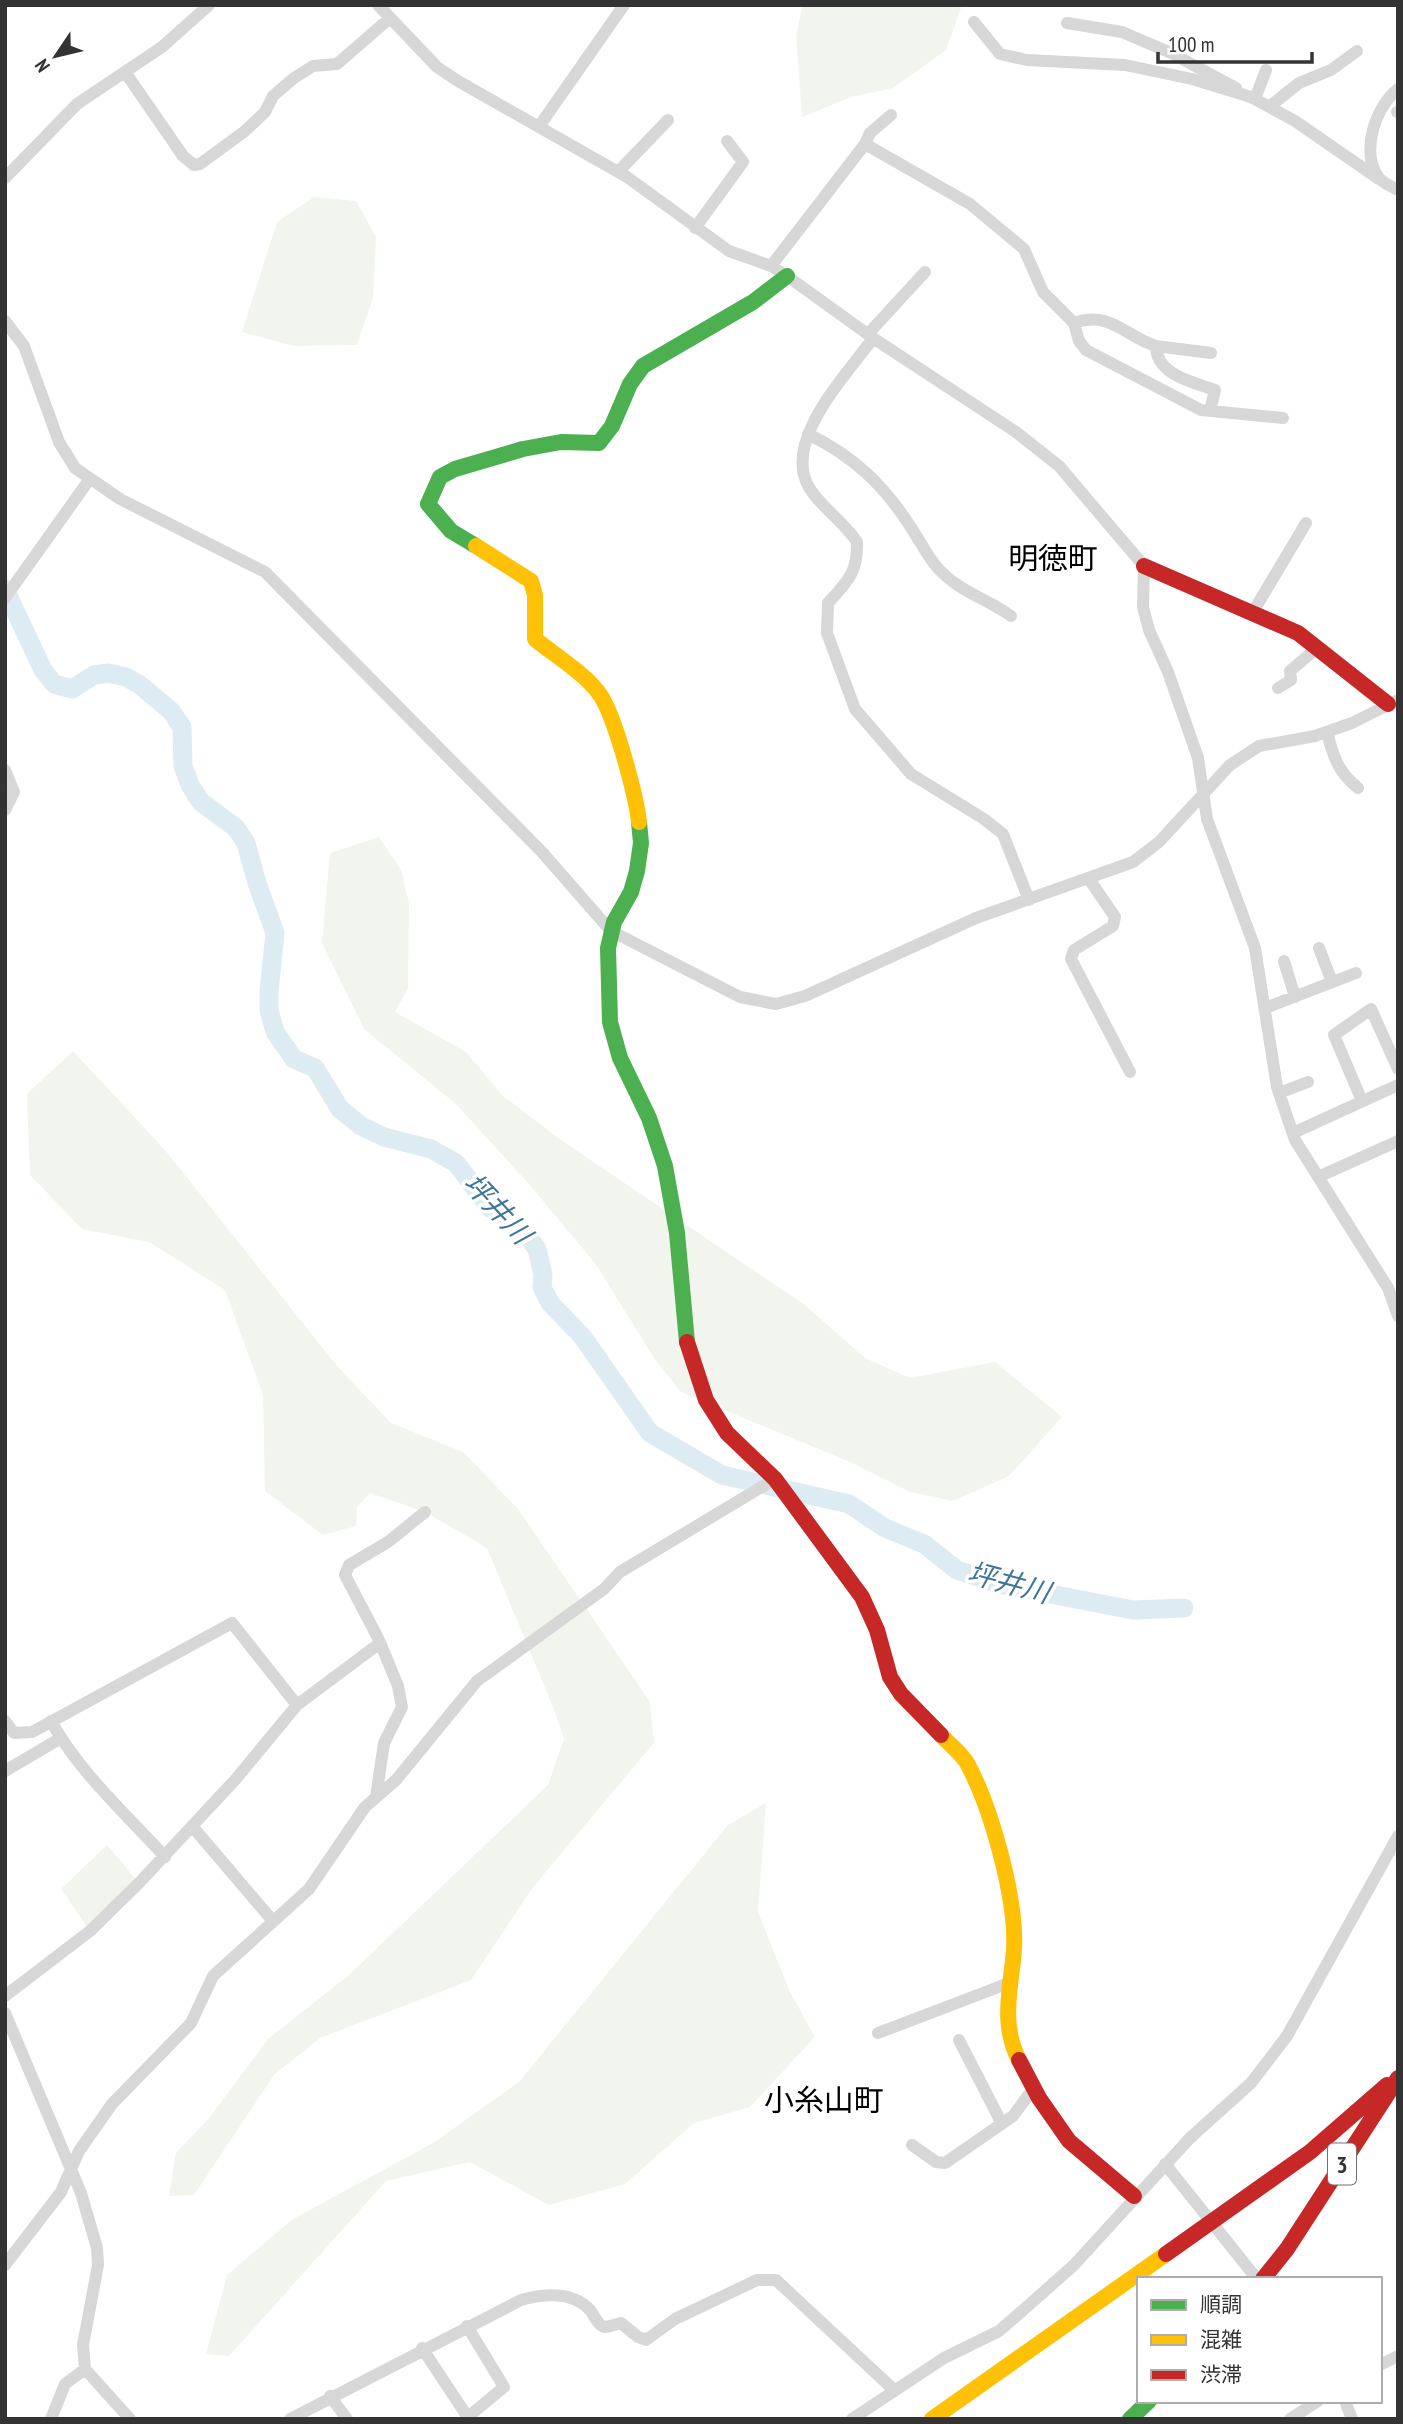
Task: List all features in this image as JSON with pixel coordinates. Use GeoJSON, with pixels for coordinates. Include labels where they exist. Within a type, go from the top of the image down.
{"type":"FeatureCollection","features":[{"type":"Feature","properties":{"kind":"main road"},"geometry":{"type":"LineString","coordinates":[[787,276],[753,302],[643,366],[631,378],[610,428],[599,443],[561,442],[523,449],[455,469],[440,477],[428,504],[452,531],[531,581],[536,593],[533,626],[535,639],[592,685],[603,700],[627,768],[640,829],[635,879],[611,932],[606,961],[612,1030],[620,1058],[649,1118],[664,1166],[677,1233],[684,1333],[706,1400],[727,1433],[775,1479],[862,1597],[877,1630],[890,1677],[901,1694],[965,1760],[982,1796],[1012,1902],[1014,1948],[1006,2006],[1012,2046],[1033,2089],[1069,2141],[1135,2196]]}},
{"type":"Feature","properties":{"kind":"main road"},"geometry":{"type":"LineString","coordinates":[[1143,566],[1179,584],[1254,612],[1298,633],[1395,705]]}},
{"type":"Feature","properties":{"kind":"main road"},"geometry":{"type":"LineString","coordinates":[[932,2419],[1310,2152],[1398,2077]]}},
{"type":"Feature","properties":{"kind":"main road","name":"3"},"geometry":{"type":"LineString","coordinates":[[1287,2249],[1398,2077]]}},
{"type":"Feature","properties":{"kind":"main road"},"geometry":{"type":"LineString","coordinates":[[1310,2152],[1398,2104]]}},
{"type":"Feature","properties":{"kind":"main road","name":"3"},"geometry":{"type":"LineString","coordinates":[[1265,2277],[1323,2211],[1398,2104]]}},
{"type":"Feature","properties":{"kind":"main road"},"geometry":{"type":"LineString","coordinates":[[1130,2419],[1147,2403]]}},
{"type":"Feature","properties":{"kind":"street"},"geometry":{"type":"LineString","coordinates":[[5,178],[67,113],[172,40],[209,5]]}},
{"type":"Feature","properties":{"kind":"street"},"geometry":{"type":"LineString","coordinates":[[540,125],[624,5]]}},
{"type":"Feature","properties":{"kind":"street"},"geometry":{"type":"LineString","coordinates":[[125,72],[183,156],[194,165],[200,164],[245,131],[265,112],[273,96],[294,78],[317,65],[337,64],[385,10],[437,67],[618,172],[729,251],[771,266],[787,276],[870,336],[1016,432],[1059,466],[1143,566],[1143,607],[1149,630],[1168,671],[1198,758],[1206,794],[1207,819],[1255,948],[1279,1093],[1293,1133],[1388,1288],[1398,1316]]}},
{"type":"Feature","properties":{"kind":"street"},"geometry":{"type":"LineString","coordinates":[[974,22],[1000,54],[1027,60],[1125,65],[1192,79],[1253,98]]}},
{"type":"Feature","properties":{"kind":"street"},"geometry":{"type":"LineString","coordinates":[[1067,23],[1122,32],[1182,58],[1269,107],[1398,190]]}},
{"type":"Feature","properties":{"kind":"street"},"geometry":{"type":"LineString","coordinates":[[1269,107],[1299,83],[1331,70],[1357,51]]}},
{"type":"Feature","properties":{"kind":"street"},"geometry":{"type":"LineString","coordinates":[[1253,98],[1266,70]]}},
{"type":"Feature","properties":{"kind":"street"},"geometry":{"type":"LineString","coordinates":[[1380,179],[1370,152],[1376,120],[1386,98],[1398,89]]}},
{"type":"Feature","properties":{"kind":"street"},"geometry":{"type":"LineString","coordinates":[[771,266],[865,144],[870,133],[891,114]]}},
{"type":"Feature","properties":{"kind":"street"},"geometry":{"type":"LineString","coordinates":[[618,172],[668,120]]}},
{"type":"Feature","properties":{"kind":"street"},"geometry":{"type":"LineString","coordinates":[[695,228],[743,162],[727,141]]}},
{"type":"Feature","properties":{"kind":"street"},"geometry":{"type":"LineString","coordinates":[[865,144],[970,204],[1024,249],[1043,292],[1074,323],[1079,341],[1086,350],[1201,410],[1283,418]]}},
{"type":"Feature","properties":{"kind":"street"},"geometry":{"type":"LineString","coordinates":[[925,272],[870,336],[815,418],[801,455],[809,488],[857,542],[858,564],[845,585],[828,603],[827,632],[855,709],[911,774],[984,819],[1003,834],[1029,900]]}},
{"type":"Feature","properties":{"kind":"street"},"geometry":{"type":"LineString","coordinates":[[1074,323],[1088,318],[1101,319],[1156,346],[1211,353]]}},
{"type":"Feature","properties":{"kind":"street"},"geometry":{"type":"LineString","coordinates":[[5,321],[24,346],[66,457],[89,480],[120,499],[265,572],[541,851],[611,932],[740,997],[776,1003],[820,990],[976,918],[1133,862],[1159,842],[1230,765],[1259,746],[1327,732],[1395,705]]}},
{"type":"Feature","properties":{"kind":"street"},"geometry":{"type":"LineString","coordinates":[[1156,346],[1156,355],[1170,373],[1215,390],[1210,411]]}},
{"type":"Feature","properties":{"kind":"street"},"geometry":{"type":"LineString","coordinates":[[808,435],[837,449],[869,472],[893,500],[936,566],[969,595],[991,601],[1011,616]]}},
{"type":"Feature","properties":{"kind":"street"},"geometry":{"type":"LineString","coordinates":[[9,593],[89,480]]}},
{"type":"Feature","properties":{"kind":"street"},"geometry":{"type":"LineString","coordinates":[[1254,612],[1306,523]]}},
{"type":"Feature","properties":{"kind":"street"},"geometry":{"type":"LineString","coordinates":[[1278,688],[1291,680],[1290,671],[1317,648]]}},
{"type":"Feature","properties":{"kind":"street"},"geometry":{"type":"LineString","coordinates":[[1327,732],[1334,760],[1345,777],[1358,788]]}},
{"type":"Feature","properties":{"kind":"street"},"geometry":{"type":"LineString","coordinates":[[5,770],[14,792],[5,810]]}},
{"type":"Feature","properties":{"kind":"street"},"geometry":{"type":"LineString","coordinates":[[1089,879],[1115,917],[1113,926],[1074,950],[1071,959],[1130,1072]]}},
{"type":"Feature","properties":{"kind":"street"},"geometry":{"type":"LineString","coordinates":[[1319,948],[1332,982]]}},
{"type":"Feature","properties":{"kind":"street"},"geometry":{"type":"LineString","coordinates":[[1284,961],[1295,996]]}},
{"type":"Feature","properties":{"kind":"street"},"geometry":{"type":"LineString","coordinates":[[1265,1008],[1356,973]]}},
{"type":"Feature","properties":{"kind":"street"},"geometry":{"type":"LineString","coordinates":[[1362,1101],[1334,1035],[1371,1009],[1398,1069]]}},
{"type":"Feature","properties":{"kind":"street"},"geometry":{"type":"LineString","coordinates":[[1279,1093],[1308,1082]]}},
{"type":"Feature","properties":{"kind":"street"},"geometry":{"type":"LineString","coordinates":[[1293,1133],[1398,1085]]}},
{"type":"Feature","properties":{"kind":"street"},"geometry":{"type":"LineString","coordinates":[[1318,1177],[1398,1141]]}},
{"type":"Feature","properties":{"kind":"street"},"geometry":{"type":"LineString","coordinates":[[5,2265],[61,2192],[79,2151],[124,2088],[191,2023],[213,1976],[309,1889],[365,1807],[396,1780],[477,1681],[604,1589],[620,1572],[775,1479]]}},
{"type":"Feature","properties":{"kind":"street"},"geometry":{"type":"LineString","coordinates":[[376,1797],[384,1743],[402,1707],[398,1686],[380,1643],[352,1593],[345,1575],[346,1569],[388,1542],[425,1512]]}},
{"type":"Feature","properties":{"kind":"street"},"geometry":{"type":"LineString","coordinates":[[5,1721],[14,1733],[22,1734],[232,1623],[297,1705]]}},
{"type":"Feature","properties":{"kind":"street"},"geometry":{"type":"LineString","coordinates":[[5,1996],[90,1931],[165,1857],[297,1705],[380,1643]]}},
{"type":"Feature","properties":{"kind":"street"},"geometry":{"type":"LineString","coordinates":[[51,1721],[61,1738],[99,1785],[165,1857]]}},
{"type":"Feature","properties":{"kind":"street"},"geometry":{"type":"LineString","coordinates":[[5,1771],[61,1738]]}},
{"type":"Feature","properties":{"kind":"street"},"geometry":{"type":"LineString","coordinates":[[192,1826],[272,1920]]}},
{"type":"Feature","properties":{"kind":"street"},"geometry":{"type":"LineString","coordinates":[[852,2419],[893,2389],[944,2358],[999,2331],[1074,2265],[1165,2164],[1251,2083],[1287,2036],[1398,1836]]}},
{"type":"Feature","properties":{"kind":"street"},"geometry":{"type":"LineString","coordinates":[[878,2034],[1009,1983]]}},
{"type":"Feature","properties":{"kind":"street"},"geometry":{"type":"LineString","coordinates":[[5,2013],[90,2219],[97,2248],[97,2273],[83,2345],[85,2369],[130,2419]]}},
{"type":"Feature","properties":{"kind":"street"},"geometry":{"type":"LineString","coordinates":[[959,2040],[1002,2124]]}},
{"type":"Feature","properties":{"kind":"street"},"geometry":{"type":"LineString","coordinates":[[912,2145],[936,2162],[945,2163],[1013,2116],[1033,2089]]}},
{"type":"Feature","properties":{"kind":"street"},"geometry":{"type":"LineString","coordinates":[[1165,2164],[1255,2277]]}},
{"type":"Feature","properties":{"kind":"street"},"geometry":{"type":"LineString","coordinates":[[290,2419],[422,2348],[521,2300],[556,2296],[583,2304],[604,2327],[621,2323],[646,2340],[675,2319],[757,2280],[770,2278],[776,2280],[893,2389]]}},
{"type":"Feature","properties":{"kind":"street"},"geometry":{"type":"LineString","coordinates":[[422,2348],[469,2418],[504,2387],[467,2326]]}},
{"type":"Feature","properties":{"kind":"street"},"geometry":{"type":"LineString","coordinates":[[1382,2364],[1398,2356]]}},
{"type":"Feature","properties":{"kind":"street"},"geometry":{"type":"LineString","coordinates":[[51,2419],[65,2384],[85,2369]]}},
{"type":"Feature","properties":{"kind":"street"},"geometry":{"type":"LineString","coordinates":[[330,2396],[347,2419]]}},
{"type":"Feature","properties":{"kind":"street"},"geometry":{"type":"LineString","coordinates":[[1290,2419],[1315,2403]]}},
{"type":"Feature","properties":{"kind":"shaded area"},"geometry":{"type":"Polygon","coordinates":[[[803,5],[962,5],[946,50],[893,88],[851,97],[802,117],[796,35],[803,5]]]}},
{"type":"Feature","properties":{"kind":"shaded area"},"geometry":{"type":"Polygon","coordinates":[[[314,197],[356,201],[376,237],[373,298],[357,345],[293,346],[242,332],[277,222],[314,197]]]}},
{"type":"Feature","properties":{"kind":"shaded area"},"geometry":{"type":"Polygon","coordinates":[[[379,837],[401,870],[409,903],[408,988],[395,1012],[466,1052],[502,1095],[558,1138],[805,1305],[865,1358],[910,1378],[995,1362],[1062,1417],[1009,1476],[953,1501],[910,1492],[850,1462],[681,1392],[656,1361],[595,1263],[529,1184],[456,1104],[364,1029],[322,943],[330,853],[379,837]]]}},
{"type":"Feature","properties":{"kind":"shaded area"},"geometry":{"type":"Polygon","coordinates":[[[73,1051],[165,1150],[337,1366],[391,1423],[463,1452],[518,1509],[650,1702],[654,1743],[533,1887],[471,1980],[320,2038],[274,2075],[194,2195],[169,2196],[176,2153],[210,2117],[268,2039],[349,1975],[548,1785],[564,1739],[487,1548],[425,1512],[370,1493],[357,1507],[356,1526],[323,1535],[265,1491],[263,1395],[225,1290],[149,1242],[82,1229],[30,1175],[27,1094],[73,1051]]]}},
{"type":"Feature","properties":{"kind":"shaded area"},"geometry":{"type":"Polygon","coordinates":[[[766,1803],[758,1912],[790,1992],[815,2037],[750,2107],[694,2123],[625,2184],[549,2205],[470,2162],[386,2181],[229,2356],[206,2354],[227,2275],[293,2219],[433,2143],[519,2082],[728,1825],[766,1803]]]}},
{"type":"Feature","properties":{"kind":"shaded area"},"geometry":{"type":"Polygon","coordinates":[[[107,1845],[139,1883],[90,1931],[61,1889],[107,1845]]]}},
{"type":"Feature","properties":{"kind":"waterway","name":"坪井川"},"geometry":{"type":"LineString","coordinates":[[5,589],[43,670],[54,684],[72,689],[94,675],[108,673],[126,677],[171,711],[182,727],[183,766],[190,785],[201,802],[236,828],[246,843],[275,933],[269,991],[269,1010],[275,1032],[294,1059],[315,1068],[340,1109],[361,1126],[384,1137],[431,1149],[456,1163],[490,1208],[523,1229],[537,1249],[543,1275],[542,1287],[550,1303],[582,1336],[650,1433],[722,1475],[849,1504],[885,1528],[924,1544],[957,1570],[999,1584],[1133,1610],[1184,1608]]}},
{"type":"Feature","properties":{"kind":"traffic: fast"},"geometry":{"type":"LineString","coordinates":[[476,546],[451,531],[428,504],[440,477],[455,469],[523,449],[561,442],[599,443],[612,426],[630,384],[643,366],[753,302],[787,276]]}},
{"type":"Feature","properties":{"kind":"traffic: fast"},"geometry":{"type":"LineString","coordinates":[[639,822],[641,843],[637,871],[631,892],[614,922],[608,948],[610,1022],[620,1058],[649,1118],[665,1166],[677,1233],[687,1342]]}},
{"type":"Feature","properties":{"kind":"traffic: fast"},"geometry":{"type":"LineString","coordinates":[[1130,2419],[1147,2403]]}},
{"type":"Feature","properties":{"kind":"traffic: slow"},"geometry":{"type":"LineString","coordinates":[[476,546],[531,581],[535,595],[535,639],[585,678],[604,702],[623,754],[639,822]]}},
{"type":"Feature","properties":{"kind":"traffic: slow"},"geometry":{"type":"LineString","coordinates":[[941,1735],[967,1763],[985,1804],[1001,1854],[1014,1929],[1008,2019],[1013,2046],[1019,2060]]}},
{"type":"Feature","properties":{"kind":"traffic: slow"},"geometry":{"type":"LineString","coordinates":[[932,2419],[1166,2254]]}},
{"type":"Feature","properties":{"kind":"traffic: jam"},"geometry":{"type":"LineString","coordinates":[[1144,566],[1298,633],[1388,704]]}},
{"type":"Feature","properties":{"kind":"traffic: jam"},"geometry":{"type":"LineString","coordinates":[[687,1342],[706,1400],[727,1433],[775,1479],[862,1597],[877,1630],[890,1677],[901,1694],[941,1735]]}},
{"type":"Feature","properties":{"kind":"traffic: jam"},"geometry":{"type":"LineString","coordinates":[[1019,2060],[1039,2098],[1069,2141],[1134,2196]]}},
{"type":"Feature","properties":{"kind":"traffic: jam"},"geometry":{"type":"LineString","coordinates":[[1265,2277],[1287,2249],[1398,2078]]}},
{"type":"Feature","properties":{"kind":"traffic: jam"},"geometry":{"type":"LineString","coordinates":[[1166,2254],[1310,2152],[1387,2085]]}},
{"type":"Feature","properties":{"kind":"district","name":"明徳町"},"geometry":{"type":"Point","coordinates":[1053,557]}},
{"type":"Feature","properties":{"kind":"district","name":"小糸山町"},"geometry":{"type":"Point","coordinates":[824,2099]}}]}
